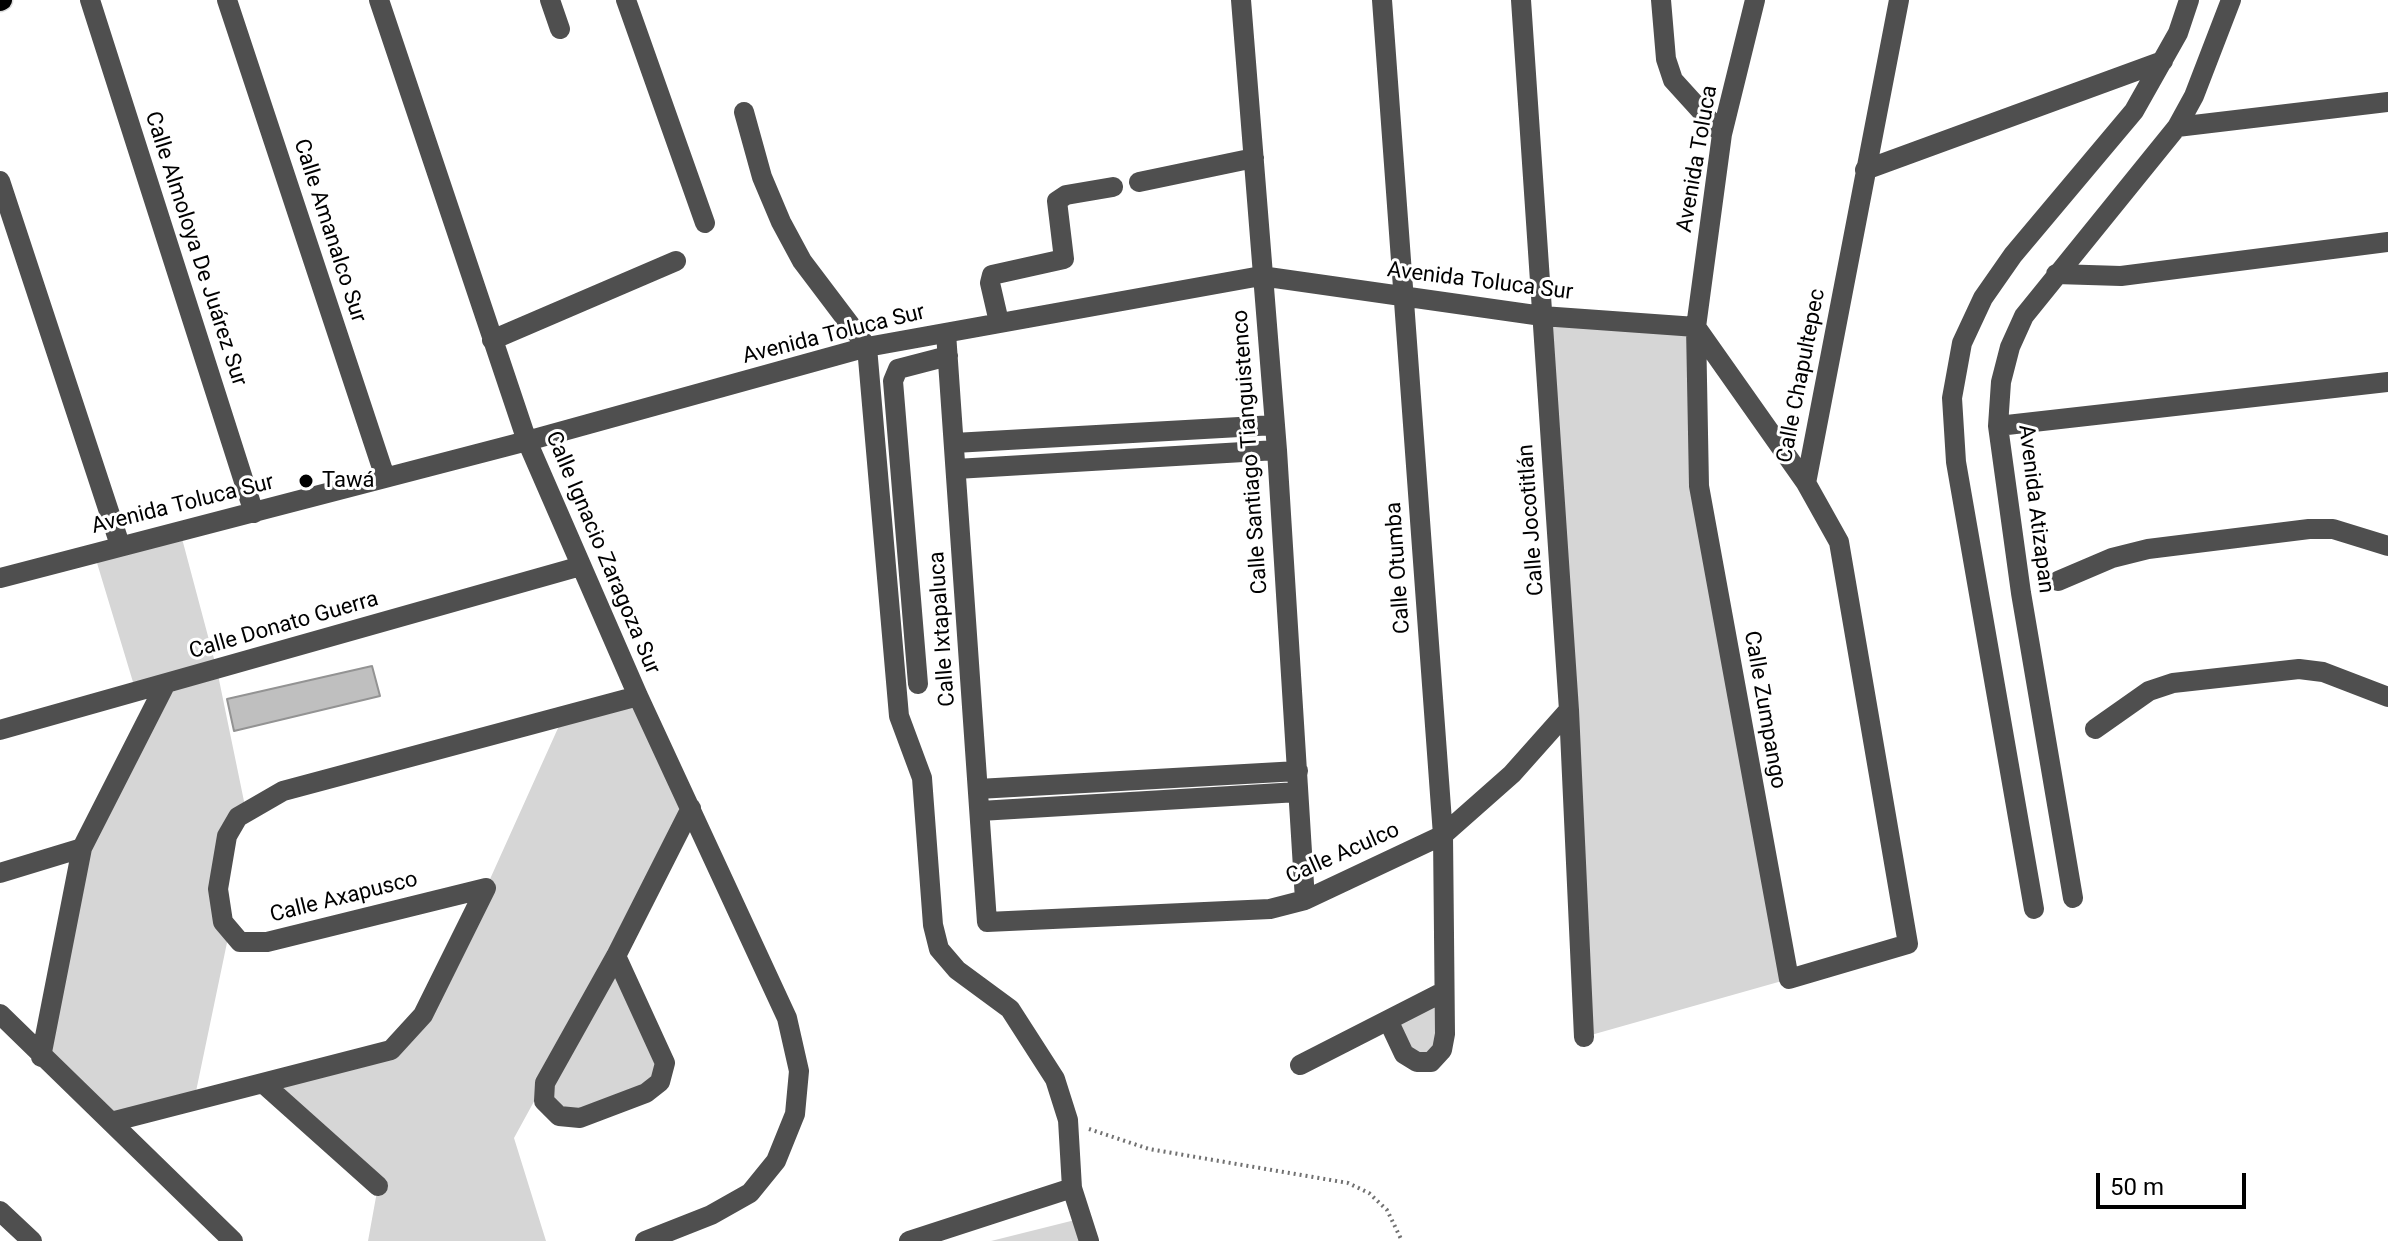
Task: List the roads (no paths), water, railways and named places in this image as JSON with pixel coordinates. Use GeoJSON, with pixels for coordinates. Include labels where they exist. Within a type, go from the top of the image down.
{"type":"FeatureCollection","features":[{"type":"Feature","properties":{"kind":"street","name":"Calle Almoloya De Juárez Sur"},"geometry":{"type":"LineString","coordinates":[[90,0],[254,513]]}},
{"type":"Feature","properties":{"kind":"street","name":"Calle Amanalco Sur"},"geometry":{"type":"LineString","coordinates":[[227,0],[385,477]]}},
{"type":"Feature","properties":{"kind":"street","name":"Calle Ignacio Zaragoza Sur"},"geometry":{"type":"LineString","coordinates":[[379,0],[527,441],[638,696],[787,1018],[799,1071],[795,1114],[776,1161],[750,1193],[711,1215],[645,1241]]}},
{"type":"Feature","properties":{"kind":"street"},"geometry":{"type":"LineString","coordinates":[[550,0],[560,29]]}},
{"type":"Feature","properties":{"kind":"street"},"geometry":{"type":"LineString","coordinates":[[626,0],[705,223]]}},
{"type":"Feature","properties":{"kind":"street","name":"Calle Santiago Tianguistenco"},"geometry":{"type":"LineString","coordinates":[[1241,0],[1277,450],[1305,900]]}},
{"type":"Feature","properties":{"kind":"street","name":"Calle Otumba"},"geometry":{"type":"LineString","coordinates":[[1382,0],[1443,835],[1445,1034],[1442,1050],[1431,1062],[1417,1062],[1404,1054],[1388,1020]]}},
{"type":"Feature","properties":{"kind":"street","name":"Calle Jocotitlán"},"geometry":{"type":"LineString","coordinates":[[1521,0],[1569,710],[1584,1037]]}},
{"type":"Feature","properties":{"kind":"street"},"geometry":{"type":"LineString","coordinates":[[1661,0],[1666,59],[1673,80],[1722,134]]}},
{"type":"Feature","properties":{"kind":"street","name":"Avenida Toluca"},"geometry":{"type":"LineString","coordinates":[[1696,327],[1722,134],[1755,0]]}},
{"type":"Feature","properties":{"kind":"street","name":"Calle Chapultepec"},"geometry":{"type":"LineString","coordinates":[[1899,0],[1806,483],[1839,542],[1908,944]]}},
{"type":"Feature","properties":{"kind":"street"},"geometry":{"type":"LineString","coordinates":[[2034,909],[1956,462],[1952,398],[1962,343],[1983,298],[2013,255],[2134,111],[2163,61],[2189,0]]}},
{"type":"Feature","properties":{"kind":"street","name":"Avenida Atizapan"},"geometry":{"type":"LineString","coordinates":[[2073,898],[2021,593],[1998,426],[2001,382],[2010,347],[2024,316],[2177,127],[2194,96],[2231,0]]}},
{"type":"Feature","properties":{"kind":"street"},"geometry":{"type":"LineString","coordinates":[[1865,170],[2163,61]]}},
{"type":"Feature","properties":{"kind":"street"},"geometry":{"type":"LineString","coordinates":[[2177,127],[2388,102]]}},
{"type":"Feature","properties":{"kind":"street"},"geometry":{"type":"LineString","coordinates":[[744,112],[762,177],[788,235],[802,261],[867,347],[899,716],[922,778],[933,925],[939,949],[957,970],[1010,1009],[1055,1079],[1068,1120],[1072,1188],[1089,1241]]}},
{"type":"Feature","properties":{"kind":"street"},"geometry":{"type":"LineString","coordinates":[[1139,182],[1254,158]]}},
{"type":"Feature","properties":{"kind":"street"},"geometry":{"type":"LineString","coordinates":[[0,181],[120,545]]}},
{"type":"Feature","properties":{"kind":"street"},"geometry":{"type":"LineString","coordinates":[[999,322],[990,283],[992,275],[1064,259],[1057,201],[1066,195],[1113,187]]}},
{"type":"Feature","properties":{"kind":"street"},"geometry":{"type":"LineString","coordinates":[[2056,274],[2121,276],[2388,242]]}},
{"type":"Feature","properties":{"kind":"street"},"geometry":{"type":"LineString","coordinates":[[492,340],[676,261]]}},
{"type":"Feature","properties":{"kind":"street","name":"Avenida Toluca Sur"},"geometry":{"type":"LineString","coordinates":[[0,578],[527,441],[867,347],[1261,276],[1542,316],[1696,327]]}},
{"type":"Feature","properties":{"kind":"street"},"geometry":{"type":"LineString","coordinates":[[1696,327],[1806,483]]}},
{"type":"Feature","properties":{"kind":"street","name":"Calle Zumpango"},"geometry":{"type":"LineString","coordinates":[[1696,327],[1699,486],[1789,979],[1908,944]]}},
{"type":"Feature","properties":{"kind":"street","name":"Calle Ixtapaluca"},"geometry":{"type":"LineString","coordinates":[[946,333],[987,922]]}},
{"type":"Feature","properties":{"kind":"street"},"geometry":{"type":"LineString","coordinates":[[918,684],[893,381],[898,369],[948,356]]}},
{"type":"Feature","properties":{"kind":"street"},"geometry":{"type":"LineString","coordinates":[[1998,426],[2388,382]]}},
{"type":"Feature","properties":{"kind":"street"},"geometry":{"type":"LineString","coordinates":[[954,443],[1275,425]]}},
{"type":"Feature","properties":{"kind":"street"},"geometry":{"type":"LineString","coordinates":[[956,469],[1277,450]]}},
{"type":"Feature","properties":{"kind":"street"},"geometry":{"type":"LineString","coordinates":[[2058,581],[2112,558],[2148,549],[2309,529],[2333,529],[2388,546]]}},
{"type":"Feature","properties":{"kind":"street","name":"Calle Donato Guerra"},"geometry":{"type":"LineString","coordinates":[[0,730],[581,566]]}},
{"type":"Feature","properties":{"kind":"street"},"geometry":{"type":"LineString","coordinates":[[2095,729],[2149,691],[2173,683],[2299,669],[2323,672],[2388,697]]}},
{"type":"Feature","properties":{"kind":"street"},"geometry":{"type":"LineString","coordinates":[[41,1057],[82,848],[165,685]]}},
{"type":"Feature","properties":{"kind":"street","name":"Calle Axapusco"},"geometry":{"type":"LineString","coordinates":[[111,1122],[265,1085],[391,1050],[409,1034],[423,1015],[486,888],[267,942],[240,942],[223,922],[218,889],[227,836],[238,817],[283,791],[638,696]]}},
{"type":"Feature","properties":{"kind":"street","name":"Calle Aculco"},"geometry":{"type":"LineString","coordinates":[[987,922],[1270,909],[1305,900],[1443,835],[1512,774],[1569,710]]}},
{"type":"Feature","properties":{"kind":"street"},"geometry":{"type":"LineString","coordinates":[[978,789],[1298,781]]}},
{"type":"Feature","properties":{"kind":"street"},"geometry":{"type":"LineString","coordinates":[[980,811],[1298,781]]}},
{"type":"Feature","properties":{"kind":"street"},"geometry":{"type":"LineString","coordinates":[[616,956],[665,1063],[660,1082],[646,1093],[580,1118],[559,1116],[544,1101],[545,1083],[616,956],[691,808]]}},
{"type":"Feature","properties":{"kind":"street"},"geometry":{"type":"LineString","coordinates":[[0,873],[82,848]]}},
{"type":"Feature","properties":{"kind":"street"},"geometry":{"type":"LineString","coordinates":[[1300,1065],[1443,992]]}},
{"type":"Feature","properties":{"kind":"street"},"geometry":{"type":"LineString","coordinates":[[0,1014],[233,1241]]}},
{"type":"Feature","properties":{"kind":"street"},"geometry":{"type":"LineString","coordinates":[[265,1085],[378,1186]]}},
{"type":"Feature","properties":{"kind":"street"},"geometry":{"type":"LineString","coordinates":[[909,1241],[1072,1188]]}},
{"type":"Feature","properties":{"kind":"street"},"geometry":{"type":"LineString","coordinates":[[0,1211],[32,1241]]}},
{"type":"Feature","properties":{"kind":"place","name":"Tawá"},"geometry":{"type":"Point","coordinates":[306,481]}}]}
